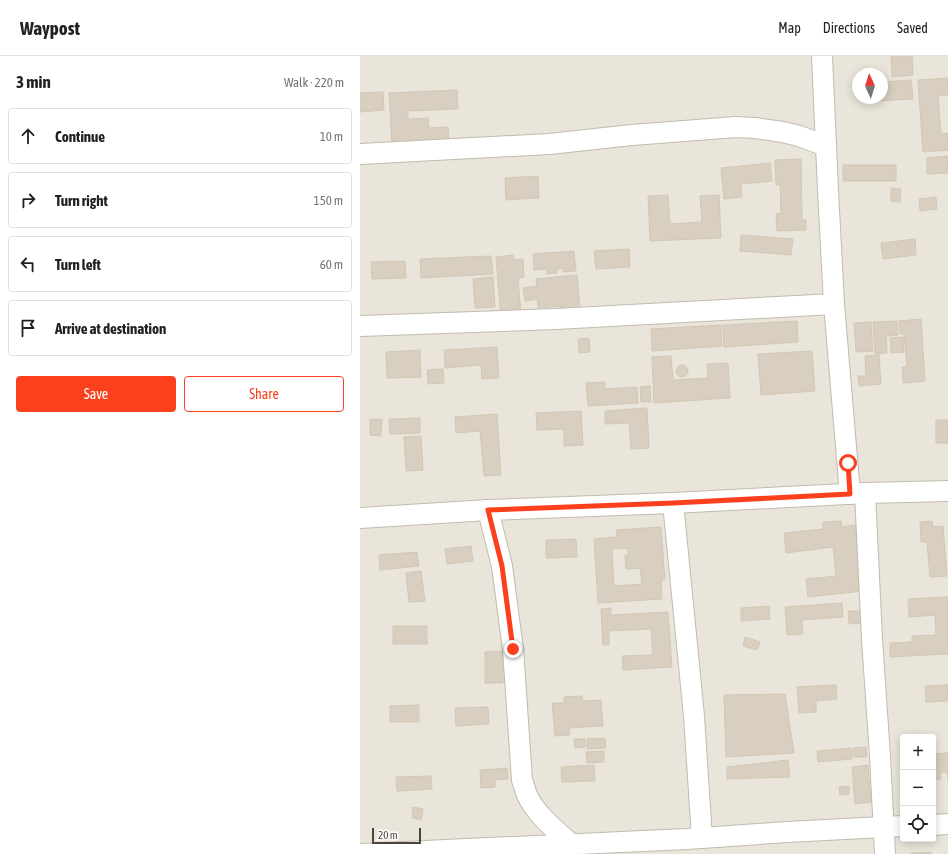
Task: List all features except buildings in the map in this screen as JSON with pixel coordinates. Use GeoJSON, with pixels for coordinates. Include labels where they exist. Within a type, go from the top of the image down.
{"type":"FeatureCollection","features":[{"type":"Feature","properties":{"kind":"street"},"geometry":{"type":"LineString","coordinates":[[822,56],[834,304],[858,493],[872,639],[885,854]]}},
{"type":"Feature","properties":{"kind":"street"},"geometry":{"type":"LineString","coordinates":[[360,154],[549,144],[632,135],[736,127],[783,132],[826,146]]}},
{"type":"Feature","properties":{"kind":"street"},"geometry":{"type":"LineString","coordinates":[[360,326],[556,319],[834,304]]}},
{"type":"Feature","properties":{"kind":"street"},"geometry":{"type":"LineString","coordinates":[[360,518],[488,510],[673,503],[858,493],[948,491]]}},
{"type":"Feature","properties":{"kind":"street"},"geometry":{"type":"LineString","coordinates":[[673,503],[694,716],[702,838]]}},
{"type":"Feature","properties":{"kind":"street"},"geometry":{"type":"LineString","coordinates":[[488,510],[502,566],[512,642],[522,780],[531,803],[540,815],[571,844]]}},
{"type":"Feature","properties":{"kind":"street"},"geometry":{"type":"LineString","coordinates":[[936,825],[948,824]]}},
{"type":"Feature","properties":{"kind":"street"},"geometry":{"type":"LineString","coordinates":[[360,854],[571,844],[663,847],[702,838],[900,826]]}},
{"type":"Feature","properties":{"kind":"shaded area"},"geometry":{"type":"Polygon","coordinates":[[[360,56],[948,56],[948,854],[360,854],[360,56]]]}},
{"type":"Feature","properties":{"kind":"route"},"geometry":{"type":"LineString","coordinates":[[513,649],[502,566],[488,510],[850,494],[848,463]]}}]}
